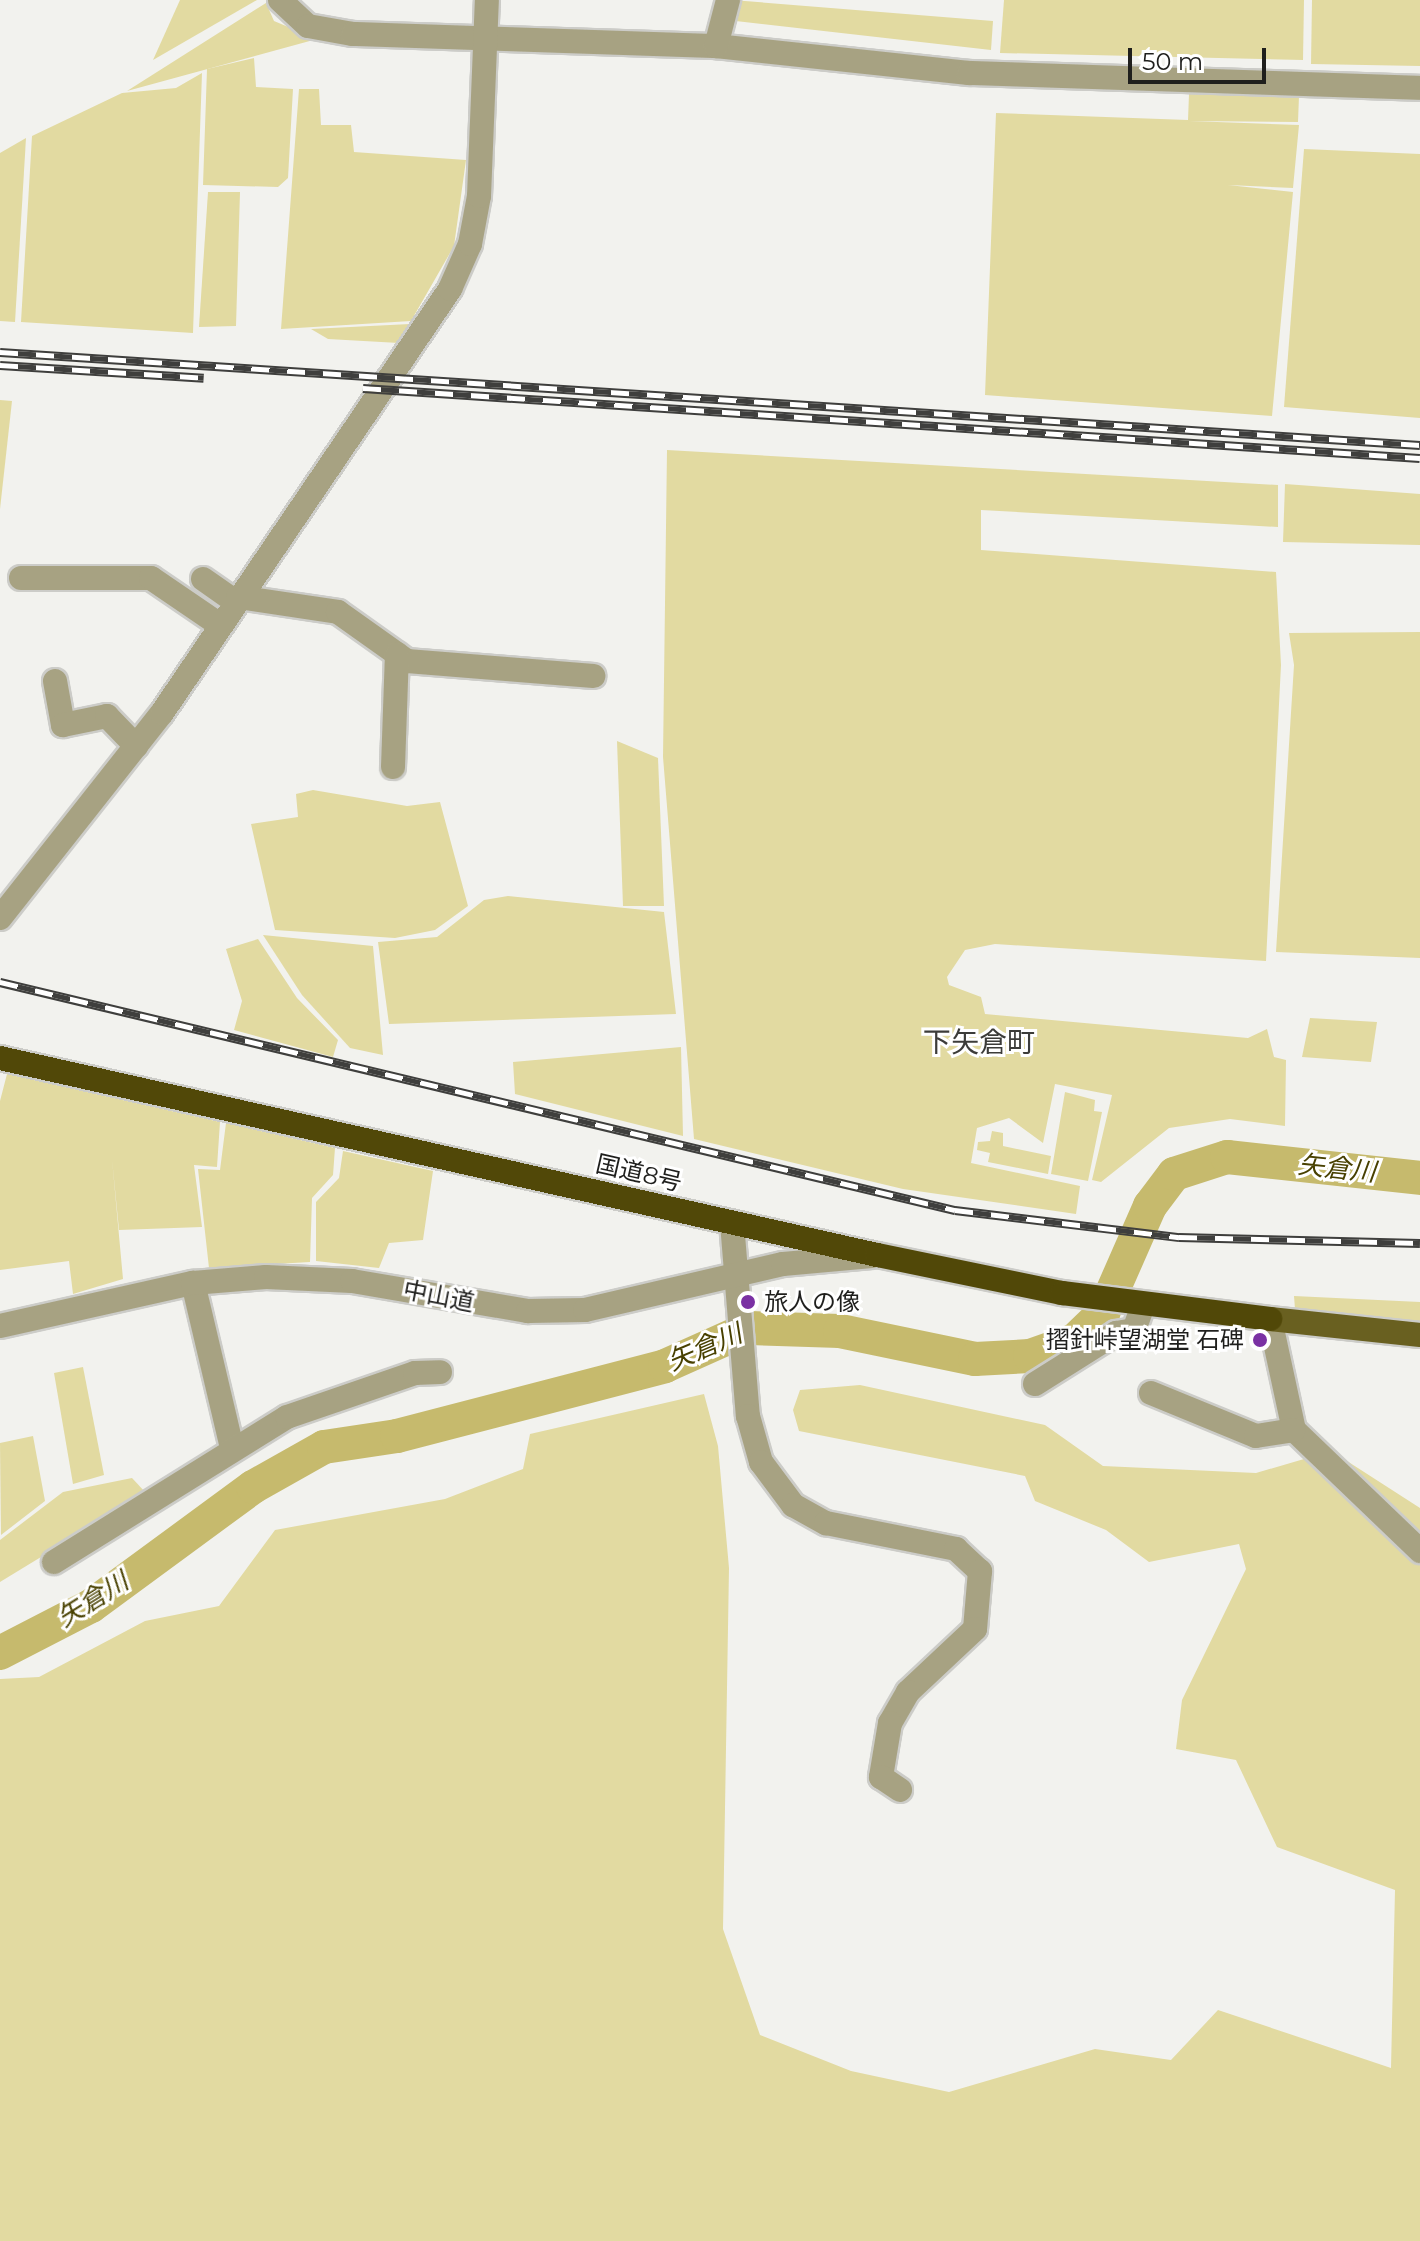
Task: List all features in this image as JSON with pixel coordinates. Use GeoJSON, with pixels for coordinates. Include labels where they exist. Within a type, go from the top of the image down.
{"type":"FeatureCollection","features":[{"type":"Feature","properties":{"kind":"highway","name":"国道8号"},"geometry":{"type":"LineString","coordinates":[[0,1058],[877,1255],[1062,1293],[1270,1319]]}},
{"type":"Feature","properties":{"kind":"main road"},"geometry":{"type":"LineString","coordinates":[[1270,1319],[1420,1335]]}},
{"type":"Feature","properties":{"kind":"street"},"geometry":{"type":"LineString","coordinates":[[280,0],[297,20],[326,32],[716,46],[969,73],[1420,88]]}},
{"type":"Feature","properties":{"kind":"street"},"geometry":{"type":"LineString","coordinates":[[0,918],[136,746],[168,713],[237,599],[462,267],[479,196],[487,0]]}},
{"type":"Feature","properties":{"kind":"street"},"geometry":{"type":"LineString","coordinates":[[716,46],[728,0]]}},
{"type":"Feature","properties":{"kind":"street"},"geometry":{"type":"LineString","coordinates":[[21,578],[151,578],[220,625]]}},
{"type":"Feature","properties":{"kind":"street"},"geometry":{"type":"LineString","coordinates":[[203,579],[237,599],[338,612],[407,661],[593,676]]}},
{"type":"Feature","properties":{"kind":"street"},"geometry":{"type":"LineString","coordinates":[[393,767],[397,654]]}},
{"type":"Feature","properties":{"kind":"street"},"geometry":{"type":"LineString","coordinates":[[55,681],[63,725],[107,716],[136,746]]}},
{"type":"Feature","properties":{"kind":"street"},"geometry":{"type":"LineString","coordinates":[[732,1223],[741,1272],[739,1312],[747,1368],[748,1416],[761,1462],[793,1505],[826,1523],[956,1549],[980,1571],[975,1629],[908,1692],[890,1723],[881,1777],[900,1790]]}},
{"type":"Feature","properties":{"kind":"street"},"geometry":{"type":"LineString","coordinates":[[783,1264],[800,1238]]}},
{"type":"Feature","properties":{"kind":"street","name":"中山道"},"geometry":{"type":"LineString","coordinates":[[0,1326],[193,1283],[352,1281],[558,1312],[618,1305],[783,1264],[877,1255]]}},
{"type":"Feature","properties":{"kind":"street"},"geometry":{"type":"LineString","coordinates":[[193,1283],[232,1448]]}},
{"type":"Feature","properties":{"kind":"street"},"geometry":{"type":"LineString","coordinates":[[1035,1384],[1116,1333],[1134,1330],[1140,1304]]}},
{"type":"Feature","properties":{"kind":"street"},"geometry":{"type":"LineString","coordinates":[[1270,1319],[1294,1430],[1420,1551]]}},
{"type":"Feature","properties":{"kind":"street"},"geometry":{"type":"LineString","coordinates":[[54,1562],[232,1448],[338,1397],[440,1372]]}},
{"type":"Feature","properties":{"kind":"street"},"geometry":{"type":"LineString","coordinates":[[1151,1393],[1256,1436],[1294,1430]]}},
{"type":"Feature","properties":{"kind":"shaded area"},"geometry":{"type":"Polygon","coordinates":[[[180,0],[257,0],[153,60],[180,0]]]}},
{"type":"Feature","properties":{"kind":"shaded area"},"geometry":{"type":"Polygon","coordinates":[[[732,0],[993,21],[991,50],[727,20],[732,0]]]}},
{"type":"Feature","properties":{"kind":"shaded area"},"geometry":{"type":"Polygon","coordinates":[[[1004,0],[1304,0],[1303,60],[1000,53],[1004,0]]]}},
{"type":"Feature","properties":{"kind":"shaded area"},"geometry":{"type":"Polygon","coordinates":[[[1312,0],[1420,0],[1420,66],[1311,64],[1312,0]]]}},
{"type":"Feature","properties":{"kind":"shaded area"},"geometry":{"type":"Polygon","coordinates":[[[266,3],[274,21],[317,39],[127,91],[266,3]]]}},
{"type":"Feature","properties":{"kind":"shaded area"},"geometry":{"type":"Polygon","coordinates":[[[254,58],[256,87],[293,89],[288,178],[278,187],[203,185],[207,69],[254,58]]]}},
{"type":"Feature","properties":{"kind":"shaded area"},"geometry":{"type":"Polygon","coordinates":[[[202,73],[193,333],[21,322],[32,136],[122,93],[176,88],[202,73]]]}},
{"type":"Feature","properties":{"kind":"shaded area"},"geometry":{"type":"Polygon","coordinates":[[[299,89],[319,89],[321,125],[351,125],[354,152],[466,160],[454,246],[411,321],[281,329],[299,89]]]}},
{"type":"Feature","properties":{"kind":"shaded area"},"geometry":{"type":"Polygon","coordinates":[[[1189,94],[1299,96],[1298,122],[1189,121],[1299,125],[1293,188],[1228,185],[1293,192],[1272,416],[985,395],[996,113],[1188,120],[1189,94]]]}},
{"type":"Feature","properties":{"kind":"shaded area"},"geometry":{"type":"Polygon","coordinates":[[[26,138],[15,322],[0,321],[0,153],[26,138]]]}},
{"type":"Feature","properties":{"kind":"shaded area"},"geometry":{"type":"Polygon","coordinates":[[[1304,149],[1420,154],[1420,418],[1284,407],[1304,149]]]}},
{"type":"Feature","properties":{"kind":"shaded area"},"geometry":{"type":"Polygon","coordinates":[[[208,192],[240,192],[236,326],[199,327],[208,192]]]}},
{"type":"Feature","properties":{"kind":"shaded area"},"geometry":{"type":"Polygon","coordinates":[[[410,324],[399,343],[328,339],[311,329],[410,324]]]}},
{"type":"Feature","properties":{"kind":"shaded area"},"geometry":{"type":"Polygon","coordinates":[[[0,400],[12,401],[0,509],[0,400]]]}},
{"type":"Feature","properties":{"kind":"shaded area"},"geometry":{"type":"Polygon","coordinates":[[[667,450],[1278,485],[1278,527],[981,510],[981,550],[1276,572],[1281,665],[1266,961],[995,944],[965,950],[947,977],[949,985],[981,997],[985,1014],[1248,1038],[1267,1029],[1274,1057],[1286,1060],[1285,1126],[1230,1119],[1169,1128],[1101,1182],[1092,1180],[1112,1095],[1055,1084],[1043,1143],[1009,1118],[977,1128],[971,1163],[1080,1186],[1076,1214],[903,1189],[694,1139],[663,757],[667,450]]]}},
{"type":"Feature","properties":{"kind":"shaded area"},"geometry":{"type":"Polygon","coordinates":[[[1285,484],[1420,494],[1420,545],[1283,542],[1285,484]]]}},
{"type":"Feature","properties":{"kind":"shaded area"},"geometry":{"type":"Polygon","coordinates":[[[1420,632],[1420,958],[1276,952],[1294,665],[1289,633],[1420,632]]]}},
{"type":"Feature","properties":{"kind":"shaded area"},"geometry":{"type":"Polygon","coordinates":[[[617,741],[658,758],[664,906],[623,906],[617,741]]]}},
{"type":"Feature","properties":{"kind":"shaded area"},"geometry":{"type":"Polygon","coordinates":[[[313,790],[407,806],[440,802],[468,906],[435,930],[395,938],[275,930],[251,824],[298,817],[296,794],[313,790]]]}},
{"type":"Feature","properties":{"kind":"shaded area"},"geometry":{"type":"Polygon","coordinates":[[[508,896],[664,912],[676,1014],[389,1024],[378,942],[437,937],[484,900],[508,896]]]}},
{"type":"Feature","properties":{"kind":"shaded area"},"geometry":{"type":"Polygon","coordinates":[[[263,935],[373,946],[383,1055],[350,1048],[302,995],[263,935]]]}},
{"type":"Feature","properties":{"kind":"shaded area"},"geometry":{"type":"Polygon","coordinates":[[[258,939],[297,998],[338,1040],[333,1057],[234,1030],[242,1001],[226,949],[258,939]]]}},
{"type":"Feature","properties":{"kind":"shaded area"},"geometry":{"type":"Polygon","coordinates":[[[1310,1018],[1377,1022],[1371,1062],[1302,1057],[1310,1018]]]}},
{"type":"Feature","properties":{"kind":"shaded area"},"geometry":{"type":"Polygon","coordinates":[[[681,1047],[683,1136],[515,1094],[513,1062],[681,1047]]]}},
{"type":"Feature","properties":{"kind":"shaded area"},"geometry":{"type":"Polygon","coordinates":[[[7,1074],[220,1122],[217,1167],[194,1165],[202,1227],[119,1230],[112,1159],[123,1279],[73,1294],[69,1261],[0,1270],[0,1101],[7,1074]]]}},
{"type":"Feature","properties":{"kind":"shaded area"},"geometry":{"type":"Polygon","coordinates":[[[1065,1092],[1095,1100],[1094,1111],[1102,1112],[1088,1181],[1051,1174],[1065,1092]]]}},
{"type":"Feature","properties":{"kind":"shaded area"},"geometry":{"type":"Polygon","coordinates":[[[226,1123],[335,1148],[333,1175],[312,1198],[310,1262],[209,1268],[198,1169],[220,1170],[226,1123]]]}},
{"type":"Feature","properties":{"kind":"shaded area"},"geometry":{"type":"Polygon","coordinates":[[[992,1131],[1003,1133],[1003,1146],[1051,1156],[1048,1174],[988,1162],[990,1153],[977,1150],[978,1142],[990,1141],[992,1131]]]}},
{"type":"Feature","properties":{"kind":"shaded area"},"geometry":{"type":"Polygon","coordinates":[[[343,1151],[433,1171],[423,1240],[389,1243],[379,1268],[316,1261],[316,1202],[339,1178],[343,1151]]]}},
{"type":"Feature","properties":{"kind":"shaded area"},"geometry":{"type":"Polygon","coordinates":[[[1294,1296],[1420,1302],[1420,1322],[1295,1309],[1294,1296]]]}},
{"type":"Feature","properties":{"kind":"shaded area"},"geometry":{"type":"Polygon","coordinates":[[[83,1367],[104,1475],[73,1484],[54,1373],[83,1367]]]}},
{"type":"Feature","properties":{"kind":"shaded area"},"geometry":{"type":"Polygon","coordinates":[[[860,1385],[1045,1425],[1103,1466],[1256,1473],[1304,1459],[1347,1461],[1420,1508],[1420,2241],[0,2241],[0,1679],[39,1677],[145,1621],[219,1606],[275,1530],[445,1499],[523,1469],[530,1434],[704,1394],[718,1446],[729,1568],[723,1929],[760,2035],[851,2071],[949,2092],[1095,2049],[1171,2060],[1218,2010],[1391,2068],[1395,1890],[1277,1847],[1236,1760],[1176,1749],[1182,1700],[1246,1569],[1239,1544],[1149,1562],[1106,1530],[1035,1501],[1025,1476],[799,1431],[793,1410],[800,1390],[860,1385]]]}},
{"type":"Feature","properties":{"kind":"shaded area"},"geometry":{"type":"Polygon","coordinates":[[[33,1436],[45,1501],[1,1535],[0,1443],[33,1436]]]}},
{"type":"Feature","properties":{"kind":"shaded area"},"geometry":{"type":"Polygon","coordinates":[[[132,1478],[146,1493],[0,1582],[0,1540],[63,1492],[132,1478]]]}},
{"type":"Feature","properties":{"kind":"waterway","name":"矢倉川"},"geometry":{"type":"LineString","coordinates":[[0,1653],[91,1606],[253,1487],[324,1447],[397,1436],[665,1366],[750,1328],[840,1331],[975,1359],[1030,1356],[1075,1340],[1103,1313],[1150,1206],[1174,1174],[1227,1157],[1420,1178]]}},
{"type":"Feature","properties":{"kind":"railway"},"geometry":{"type":"LineString","coordinates":[[0,352],[1420,445]]}},
{"type":"Feature","properties":{"kind":"railway"},"geometry":{"type":"LineString","coordinates":[[0,365],[204,378]]}},
{"type":"Feature","properties":{"kind":"railway"},"geometry":{"type":"LineString","coordinates":[[363,388],[1420,458]]}},
{"type":"Feature","properties":{"kind":"railway"},"geometry":{"type":"LineString","coordinates":[[0,982],[955,1210],[1179,1237],[1420,1243]]}},
{"type":"Feature","properties":{"kind":"place","name":"旅人の像"},"geometry":{"type":"Point","coordinates":[748,1302]}},
{"type":"Feature","properties":{"kind":"place","name":"摺針峠望湖堂 石碑"},"geometry":{"type":"Point","coordinates":[1260,1340]}},
{"type":"Feature","properties":{"kind":"district","name":"下矢倉町"},"geometry":{"type":"Point","coordinates":[979,1042]}}]}
